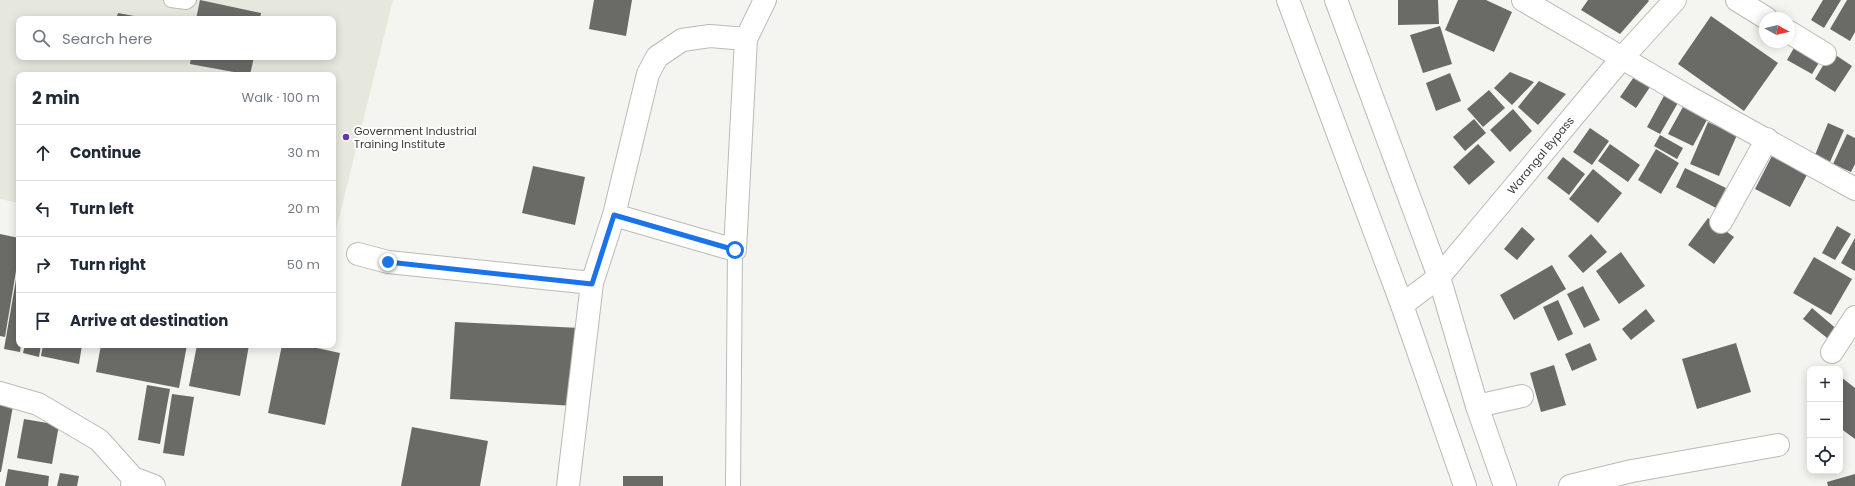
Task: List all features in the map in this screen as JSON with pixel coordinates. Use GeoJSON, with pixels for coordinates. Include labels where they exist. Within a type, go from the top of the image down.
{"type":"FeatureCollection","features":[{"type":"Feature","properties":{"kind":"street"},"geometry":{"type":"LineString","coordinates":[[614,215],[735,250],[746,39],[765,0]]}},
{"type":"Feature","properties":{"kind":"street"},"geometry":{"type":"LineString","coordinates":[[1288,0],[1402,305],[1465,486]]}},
{"type":"Feature","properties":{"kind":"street"},"geometry":{"type":"LineString","coordinates":[[1336,0],[1439,277],[1477,406],[1505,486]]}},
{"type":"Feature","properties":{"kind":"street"},"geometry":{"type":"LineString","coordinates":[[1523,0],[1687,96],[1855,189]]}},
{"type":"Feature","properties":{"kind":"street","name":"Warangal Bypass"},"geometry":{"type":"LineString","coordinates":[[1402,305],[1439,277],[1622,58],[1675,0]]}},
{"type":"Feature","properties":{"kind":"street"},"geometry":{"type":"LineString","coordinates":[[1738,0],[1759,14]]}},
{"type":"Feature","properties":{"kind":"street"},"geometry":{"type":"LineString","coordinates":[[568,486],[592,284],[614,215],[648,74],[657,57],[682,40],[710,36],[746,39]]}},
{"type":"Feature","properties":{"kind":"street"},"geometry":{"type":"LineString","coordinates":[[1795,36],[1825,54]]}},
{"type":"Feature","properties":{"kind":"street"},"geometry":{"type":"LineString","coordinates":[[1720,222],[1767,139]]}},
{"type":"Feature","properties":{"kind":"street"},"geometry":{"type":"LineString","coordinates":[[358,254],[388,262],[592,284]]}},
{"type":"Feature","properties":{"kind":"street"},"geometry":{"type":"LineString","coordinates":[[1832,352],[1855,317]]}},
{"type":"Feature","properties":{"kind":"street"},"geometry":{"type":"LineString","coordinates":[[0,393],[38,404],[99,440],[132,482],[154,486]]}},
{"type":"Feature","properties":{"kind":"street"},"geometry":{"type":"LineString","coordinates":[[1477,406],[1522,396]]}},
{"type":"Feature","properties":{"kind":"street"},"geometry":{"type":"LineString","coordinates":[[1570,486],[1632,471],[1778,445]]}},
{"type":"Feature","properties":{"kind":"lane"},"geometry":{"type":"LineString","coordinates":[[171,0],[186,2],[189,0]]}},
{"type":"Feature","properties":{"kind":"lane"},"geometry":{"type":"LineString","coordinates":[[732,486],[735,250]]}},
{"type":"Feature","properties":{"kind":"shaded area","name":"Government Industrial Training Institute"},"geometry":{"type":"Polygon","coordinates":[[[0,0],[393,0],[336,230],[336,72],[16,72],[16,202],[0,199],[0,0]]]}},
{"type":"Feature","properties":{"kind":"building"},"geometry":{"type":"Polygon","coordinates":[[[200,0],[261,13],[260,16],[197,16],[200,0]]]}},
{"type":"Feature","properties":{"kind":"building"},"geometry":{"type":"Polygon","coordinates":[[[594,0],[632,0],[626,36],[589,29],[594,0]]]}},
{"type":"Feature","properties":{"kind":"building"},"geometry":{"type":"Polygon","coordinates":[[[1398,0],[1438,0],[1439,24],[1398,25],[1398,0]]]}},
{"type":"Feature","properties":{"kind":"building"},"geometry":{"type":"Polygon","coordinates":[[[1458,0],[1486,0],[1512,12],[1494,52],[1445,30],[1458,0]]]}},
{"type":"Feature","properties":{"kind":"building"},"geometry":{"type":"Polygon","coordinates":[[[1588,0],[1649,1],[1620,34],[1581,10],[1588,0]]]}},
{"type":"Feature","properties":{"kind":"building"},"geometry":{"type":"Polygon","coordinates":[[[1823,0],[1841,0],[1824,28],[1811,20],[1823,0]]]}},
{"type":"Feature","properties":{"kind":"building"},"geometry":{"type":"Polygon","coordinates":[[[1847,0],[1855,0],[1855,32],[1850,41],[1830,29],[1847,0]]]}},
{"type":"Feature","properties":{"kind":"building"},"geometry":{"type":"Polygon","coordinates":[[[118,13],[134,16],[117,16],[118,13]]]}},
{"type":"Feature","properties":{"kind":"building"},"geometry":{"type":"Polygon","coordinates":[[[1711,16],[1778,63],[1744,111],[1678,64],[1711,16]]]}},
{"type":"Feature","properties":{"kind":"building"},"geometry":{"type":"Polygon","coordinates":[[[1440,26],[1452,64],[1423,73],[1410,35],[1440,26]]]}},
{"type":"Feature","properties":{"kind":"building"},"geometry":{"type":"Polygon","coordinates":[[[1795,46],[1820,61],[1812,74],[1787,60],[1795,46]]]}},
{"type":"Feature","properties":{"kind":"building"},"geometry":{"type":"Polygon","coordinates":[[[1831,52],[1852,66],[1835,92],[1815,79],[1831,52]]]}},
{"type":"Feature","properties":{"kind":"building"},"geometry":{"type":"Polygon","coordinates":[[[191,60],[253,60],[251,72],[234,72],[190,64],[191,60]]]}},
{"type":"Feature","properties":{"kind":"building"},"geometry":{"type":"Polygon","coordinates":[[[1510,72],[1534,82],[1512,105],[1494,88],[1510,72]]]}},
{"type":"Feature","properties":{"kind":"building"},"geometry":{"type":"Polygon","coordinates":[[[1450,73],[1461,101],[1436,111],[1426,83],[1450,73]]]}},
{"type":"Feature","properties":{"kind":"building"},"geometry":{"type":"Polygon","coordinates":[[[1636,74],[1652,84],[1636,108],[1620,97],[1636,74]]]}},
{"type":"Feature","properties":{"kind":"building"},"geometry":{"type":"Polygon","coordinates":[[[1539,81],[1566,94],[1538,125],[1518,107],[1539,81]]]}},
{"type":"Feature","properties":{"kind":"building"},"geometry":{"type":"Polygon","coordinates":[[[1489,90],[1505,108],[1483,127],[1467,109],[1489,90]]]}},
{"type":"Feature","properties":{"kind":"building"},"geometry":{"type":"Polygon","coordinates":[[[1665,94],[1679,101],[1660,134],[1647,127],[1665,94]]]}},
{"type":"Feature","properties":{"kind":"building"},"geometry":{"type":"Polygon","coordinates":[[[1684,105],[1708,118],[1693,146],[1668,134],[1684,105]]]}},
{"type":"Feature","properties":{"kind":"building"},"geometry":{"type":"Polygon","coordinates":[[[1513,109],[1532,131],[1510,152],[1490,130],[1513,109]]]}},
{"type":"Feature","properties":{"kind":"building"},"geometry":{"type":"Polygon","coordinates":[[[1474,119],[1486,133],[1465,151],[1453,137],[1474,119]]]}},
{"type":"Feature","properties":{"kind":"building"},"geometry":{"type":"Polygon","coordinates":[[[1708,122],[1737,135],[1719,176],[1690,164],[1708,122]]]}},
{"type":"Feature","properties":{"kind":"building"},"geometry":{"type":"Polygon","coordinates":[[[1828,123],[1844,130],[1830,162],[1815,155],[1828,123]]]}},
{"type":"Feature","properties":{"kind":"building"},"geometry":{"type":"Polygon","coordinates":[[[1590,128],[1609,141],[1592,165],[1573,152],[1590,128]]]}},
{"type":"Feature","properties":{"kind":"building"},"geometry":{"type":"Polygon","coordinates":[[[1847,134],[1855,138],[1855,164],[1851,172],[1833,164],[1847,134]]]}},
{"type":"Feature","properties":{"kind":"building"},"geometry":{"type":"Polygon","coordinates":[[[1660,135],[1683,148],[1677,159],[1654,146],[1660,135]]]}},
{"type":"Feature","properties":{"kind":"building"},"geometry":{"type":"Polygon","coordinates":[[[1478,144],[1495,162],[1469,185],[1453,167],[1478,144]]]}},
{"type":"Feature","properties":{"kind":"building"},"geometry":{"type":"Polygon","coordinates":[[[1610,144],[1640,165],[1628,182],[1598,161],[1610,144]]]}},
{"type":"Feature","properties":{"kind":"building"},"geometry":{"type":"Polygon","coordinates":[[[1656,149],[1679,163],[1661,194],[1638,180],[1656,149]]]}},
{"type":"Feature","properties":{"kind":"building"},"geometry":{"type":"Polygon","coordinates":[[[1774,152],[1809,171],[1790,207],[1755,189],[1774,152]]]}},
{"type":"Feature","properties":{"kind":"building"},"geometry":{"type":"Polygon","coordinates":[[[1563,157],[1585,174],[1569,195],[1547,178],[1563,157]]]}},
{"type":"Feature","properties":{"kind":"building"},"geometry":{"type":"Polygon","coordinates":[[[533,166],[585,177],[575,225],[522,213],[533,166]]]}},
{"type":"Feature","properties":{"kind":"building"},"geometry":{"type":"Polygon","coordinates":[[[1685,168],[1726,188],[1716,208],[1676,187],[1685,168]]]}},
{"type":"Feature","properties":{"kind":"building"},"geometry":{"type":"Polygon","coordinates":[[[1593,169],[1622,193],[1598,223],[1569,199],[1593,169]]]}},
{"type":"Feature","properties":{"kind":"building"},"geometry":{"type":"Polygon","coordinates":[[[1708,218],[1734,237],[1714,264],[1688,245],[1708,218]]]}},
{"type":"Feature","properties":{"kind":"building"},"geometry":{"type":"Polygon","coordinates":[[[1837,226],[1851,234],[1835,260],[1822,253],[1837,226]]]}},
{"type":"Feature","properties":{"kind":"building"},"geometry":{"type":"Polygon","coordinates":[[[1522,227],[1535,239],[1517,260],[1504,249],[1522,227]]]}},
{"type":"Feature","properties":{"kind":"building"},"geometry":{"type":"Polygon","coordinates":[[[0,234],[16,237],[16,271],[5,337],[0,336],[0,234]]]}},
{"type":"Feature","properties":{"kind":"building"},"geometry":{"type":"Polygon","coordinates":[[[1591,234],[1607,252],[1583,273],[1568,256],[1591,234]]]}},
{"type":"Feature","properties":{"kind":"building"},"geometry":{"type":"Polygon","coordinates":[[[1855,238],[1855,271],[1841,263],[1855,238]]]}},
{"type":"Feature","properties":{"kind":"building"},"geometry":{"type":"Polygon","coordinates":[[[1621,252],[1645,286],[1619,304],[1596,271],[1621,252]]]}},
{"type":"Feature","properties":{"kind":"building"},"geometry":{"type":"Polygon","coordinates":[[[1814,257],[1852,279],[1831,315],[1793,293],[1814,257]]]}},
{"type":"Feature","properties":{"kind":"building"},"geometry":{"type":"Polygon","coordinates":[[[1552,265],[1566,289],[1514,320],[1500,295],[1552,265]]]}},
{"type":"Feature","properties":{"kind":"building"},"geometry":{"type":"Polygon","coordinates":[[[16,280],[16,348],[21,348],[20,352],[4,349],[16,280]]]}},
{"type":"Feature","properties":{"kind":"building"},"geometry":{"type":"Polygon","coordinates":[[[1583,286],[1600,320],[1584,328],[1567,294],[1583,286]]]}},
{"type":"Feature","properties":{"kind":"building"},"geometry":{"type":"Polygon","coordinates":[[[1558,300],[1573,334],[1558,341],[1543,307],[1558,300]]]}},
{"type":"Feature","properties":{"kind":"building"},"geometry":{"type":"Polygon","coordinates":[[[1812,308],[1839,331],[1831,341],[1803,319],[1812,308]]]}},
{"type":"Feature","properties":{"kind":"building"},"geometry":{"type":"Polygon","coordinates":[[[1646,309],[1655,321],[1631,340],[1622,329],[1646,309]]]}},
{"type":"Feature","properties":{"kind":"building"},"geometry":{"type":"Polygon","coordinates":[[[455,322],[580,328],[576,406],[450,399],[455,322]]]}},
{"type":"Feature","properties":{"kind":"building"},"geometry":{"type":"Polygon","coordinates":[[[1590,343],[1597,360],[1572,371],[1565,354],[1590,343]]]}},
{"type":"Feature","properties":{"kind":"building"},"geometry":{"type":"Polygon","coordinates":[[[1736,343],[1751,392],[1697,409],[1682,359],[1736,343]]]}},
{"type":"Feature","properties":{"kind":"building"},"geometry":{"type":"Polygon","coordinates":[[[24,348],[40,348],[39,357],[23,353],[24,348]]]}},
{"type":"Feature","properties":{"kind":"building"},"geometry":{"type":"Polygon","coordinates":[[[42,348],[82,348],[79,364],[41,356],[42,348]]]}},
{"type":"Feature","properties":{"kind":"building"},"geometry":{"type":"Polygon","coordinates":[[[100,348],[186,348],[179,388],[96,372],[100,348]]]}},
{"type":"Feature","properties":{"kind":"building"},"geometry":{"type":"Polygon","coordinates":[[[196,348],[248,348],[240,396],[189,386],[196,348]]]}},
{"type":"Feature","properties":{"kind":"building"},"geometry":{"type":"Polygon","coordinates":[[[281,348],[317,348],[340,353],[325,425],[268,413],[281,348]]]}},
{"type":"Feature","properties":{"kind":"building"},"geometry":{"type":"Polygon","coordinates":[[[1554,365],[1566,405],[1541,412],[1530,373],[1554,365]]]}},
{"type":"Feature","properties":{"kind":"building"},"geometry":{"type":"Polygon","coordinates":[[[1843,379],[1855,388],[1855,439],[1843,430],[1843,379]]]}},
{"type":"Feature","properties":{"kind":"building"},"geometry":{"type":"Polygon","coordinates":[[[147,385],[170,389],[160,444],[138,440],[147,385]]]}},
{"type":"Feature","properties":{"kind":"building"},"geometry":{"type":"Polygon","coordinates":[[[172,394],[194,397],[184,456],[163,453],[172,394]]]}},
{"type":"Feature","properties":{"kind":"building"},"geometry":{"type":"Polygon","coordinates":[[[0,404],[13,406],[1,472],[0,472],[0,404]]]}},
{"type":"Feature","properties":{"kind":"building"},"geometry":{"type":"Polygon","coordinates":[[[24,419],[59,425],[52,464],[17,458],[24,419]]]}},
{"type":"Feature","properties":{"kind":"building"},"geometry":{"type":"Polygon","coordinates":[[[412,427],[488,441],[480,486],[401,486],[412,427]]]}},
{"type":"Feature","properties":{"kind":"building"},"geometry":{"type":"Polygon","coordinates":[[[8,469],[49,476],[48,486],[5,486],[8,469]]]}},
{"type":"Feature","properties":{"kind":"building"},"geometry":{"type":"Polygon","coordinates":[[[60,473],[79,476],[77,486],[57,486],[60,473]]]}},
{"type":"Feature","properties":{"kind":"building"},"geometry":{"type":"Polygon","coordinates":[[[1855,474],[1855,486],[1828,486],[1827,482],[1855,474]]]}},
{"type":"Feature","properties":{"kind":"building"},"geometry":{"type":"Polygon","coordinates":[[[623,476],[663,476],[663,486],[623,486],[623,476]]]}},
{"type":"Feature","properties":{"kind":"place","name":"Government Industrial Training Institute"},"geometry":{"type":"Point","coordinates":[346,137]}},
{"type":"Feature","properties":{"kind":"route"},"geometry":{"type":"LineString","coordinates":[[388,262],[592,284],[614,215],[735,250]]}}]}
